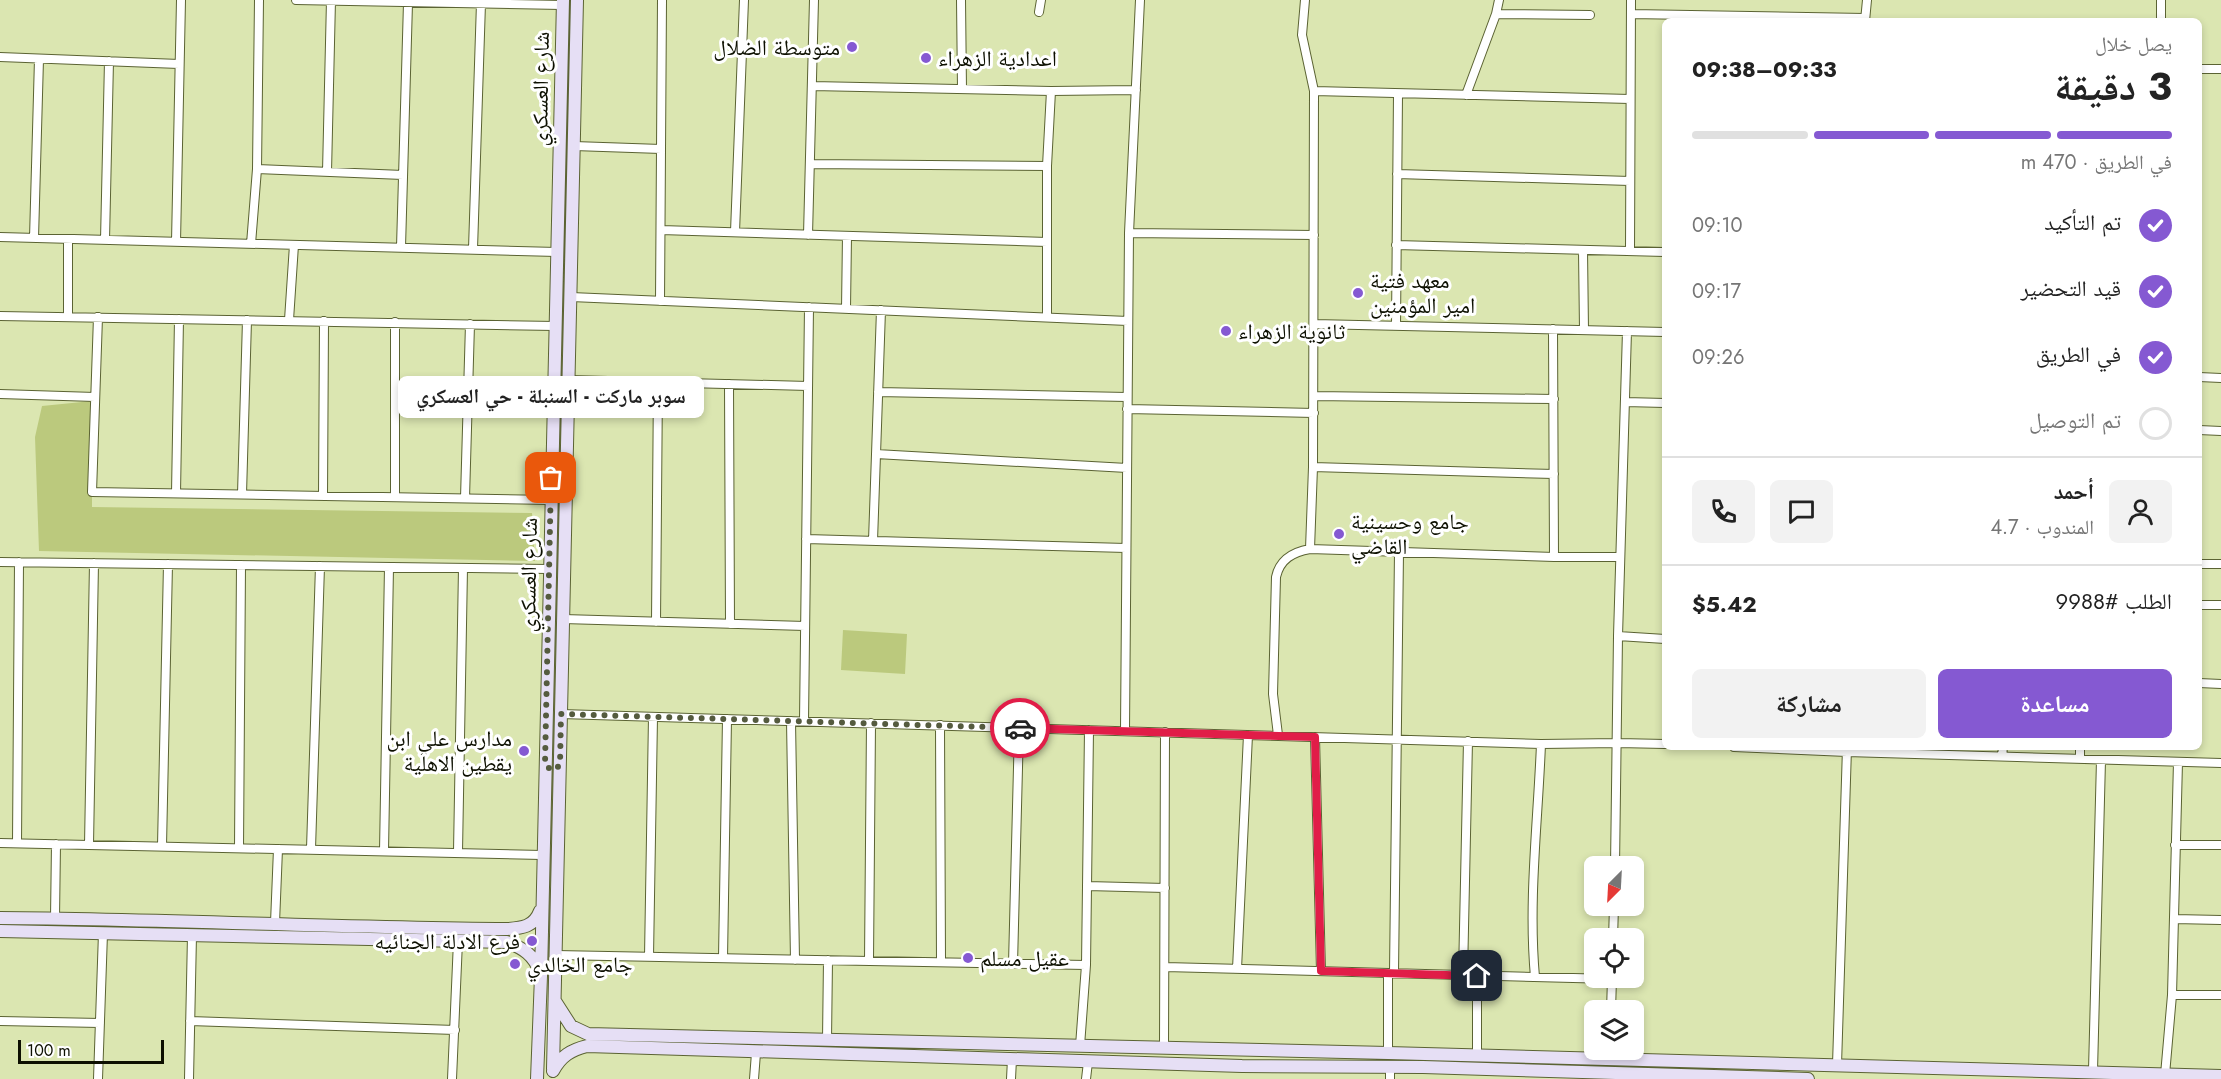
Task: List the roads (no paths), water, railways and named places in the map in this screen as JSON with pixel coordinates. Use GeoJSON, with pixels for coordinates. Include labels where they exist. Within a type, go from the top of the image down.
{"type":"FeatureCollection","features":[{"type":"Feature","properties":{"kind":"street"},"geometry":{"type":"LineString","coordinates":[[176,242],[181,0]]}},
{"type":"Feature","properties":{"kind":"street"},"geometry":{"type":"LineString","coordinates":[[251,244],[257,169],[259,0]]}},
{"type":"Feature","properties":{"kind":"street"},"geometry":{"type":"LineString","coordinates":[[296,0],[563,3]]}},
{"type":"Feature","properties":{"kind":"street"},"geometry":{"type":"LineString","coordinates":[[327,172],[331,0]]}},
{"type":"Feature","properties":{"kind":"street","name":"شارع العسكري"},"geometry":{"type":"LineString","coordinates":[[553,1075],[577,0]]}},
{"type":"Feature","properties":{"kind":"street"},"geometry":{"type":"LineString","coordinates":[[660,301],[662,0]]}},
{"type":"Feature","properties":{"kind":"street"},"geometry":{"type":"LineString","coordinates":[[735,232],[744,0]]}},
{"type":"Feature","properties":{"kind":"street"},"geometry":{"type":"LineString","coordinates":[[808,235],[814,0]]}},
{"type":"Feature","properties":{"kind":"street"},"geometry":{"type":"LineString","coordinates":[[961,0],[962,89]]}},
{"type":"Feature","properties":{"kind":"street"},"geometry":{"type":"LineString","coordinates":[[1039,12],[1041,0]]}},
{"type":"Feature","properties":{"kind":"street"},"geometry":{"type":"LineString","coordinates":[[1125,731],[1129,233],[1140,0]]}},
{"type":"Feature","properties":{"kind":"street"},"geometry":{"type":"LineString","coordinates":[[1305,0],[1302,35],[1314,91],[1314,412],[1310,549]]}},
{"type":"Feature","properties":{"kind":"street"},"geometry":{"type":"LineString","coordinates":[[1466,95],[1499,0]]}},
{"type":"Feature","properties":{"kind":"street"},"geometry":{"type":"LineString","coordinates":[[1630,251],[1631,0]]}},
{"type":"Feature","properties":{"kind":"street"},"geometry":{"type":"LineString","coordinates":[[1865,18],[1867,0]]}},
{"type":"Feature","properties":{"kind":"street"},"geometry":{"type":"LineString","coordinates":[[2161,0],[2161,18]]}},
{"type":"Feature","properties":{"kind":"street"},"geometry":{"type":"LineString","coordinates":[[401,248],[408,3]]}},
{"type":"Feature","properties":{"kind":"street"},"geometry":{"type":"LineString","coordinates":[[473,249],[481,3]]}},
{"type":"Feature","properties":{"kind":"street","name":"شارع العسكري"},"geometry":{"type":"LineString","coordinates":[[537,1079],[563,3]]}},
{"type":"Feature","properties":{"kind":"street"},"geometry":{"type":"LineString","coordinates":[[1496,14],[1590,15]]}},
{"type":"Feature","properties":{"kind":"street"},"geometry":{"type":"LineString","coordinates":[[1631,14],[1695,18]]}},
{"type":"Feature","properties":{"kind":"street"},"geometry":{"type":"LineString","coordinates":[[0,57],[179,64]]}},
{"type":"Feature","properties":{"kind":"street"},"geometry":{"type":"LineString","coordinates":[[34,238],[39,59]]}},
{"type":"Feature","properties":{"kind":"street"},"geometry":{"type":"LineString","coordinates":[[105,240],[109,62]]}},
{"type":"Feature","properties":{"kind":"street"},"geometry":{"type":"LineString","coordinates":[[2202,69],[2221,69]]}},
{"type":"Feature","properties":{"kind":"street"},"geometry":{"type":"LineString","coordinates":[[812,87],[1136,90]]}},
{"type":"Feature","properties":{"kind":"street"},"geometry":{"type":"LineString","coordinates":[[1047,317],[1047,166],[1051,91]]}},
{"type":"Feature","properties":{"kind":"street"},"geometry":{"type":"LineString","coordinates":[[1314,91],[1630,99]]}},
{"type":"Feature","properties":{"kind":"street"},"geometry":{"type":"LineString","coordinates":[[1396,326],[1398,94]]}},
{"type":"Feature","properties":{"kind":"street"},"geometry":{"type":"LineString","coordinates":[[574,146],[661,149]]}},
{"type":"Feature","properties":{"kind":"street"},"geometry":{"type":"LineString","coordinates":[[810,164],[1047,166]]}},
{"type":"Feature","properties":{"kind":"street"},"geometry":{"type":"LineString","coordinates":[[559,166],[566,171],[573,168]]}},
{"type":"Feature","properties":{"kind":"street"},"geometry":{"type":"LineString","coordinates":[[257,169],[403,175]]}},
{"type":"Feature","properties":{"kind":"street"},"geometry":{"type":"LineString","coordinates":[[1397,174],[1630,181]]}},
{"type":"Feature","properties":{"kind":"street"},"geometry":{"type":"LineString","coordinates":[[558,192],[567,190],[573,193]]}},
{"type":"Feature","properties":{"kind":"street"},"geometry":{"type":"LineString","coordinates":[[661,230],[1047,242]]}},
{"type":"Feature","properties":{"kind":"street"},"geometry":{"type":"LineString","coordinates":[[1129,233],[1314,235]]}},
{"type":"Feature","properties":{"kind":"street"},"geometry":{"type":"LineString","coordinates":[[846,309],[847,236]]}},
{"type":"Feature","properties":{"kind":"street"},"geometry":{"type":"LineString","coordinates":[[0,237],[557,252]]}},
{"type":"Feature","properties":{"kind":"street"},"geometry":{"type":"LineString","coordinates":[[68,239],[68,317]]}},
{"type":"Feature","properties":{"kind":"street"},"geometry":{"type":"LineString","coordinates":[[289,320],[294,245]]}},
{"type":"Feature","properties":{"kind":"street"},"geometry":{"type":"LineString","coordinates":[[1396,245],[1662,252]]}},
{"type":"Feature","properties":{"kind":"street"},"geometry":{"type":"LineString","coordinates":[[1583,250],[1584,330]]}},
{"type":"Feature","properties":{"kind":"street"},"geometry":{"type":"LineString","coordinates":[[571,297],[1128,321]]}},
{"type":"Feature","properties":{"kind":"street"},"geometry":{"type":"LineString","coordinates":[[804,721],[808,307]]}},
{"type":"Feature","properties":{"kind":"street"},"geometry":{"type":"LineString","coordinates":[[873,541],[881,310]]}},
{"type":"Feature","properties":{"kind":"street"},"geometry":{"type":"LineString","coordinates":[[0,315],[555,326]]}},
{"type":"Feature","properties":{"kind":"street"},"geometry":{"type":"LineString","coordinates":[[98,317],[93,492],[551,500]]}},
{"type":"Feature","properties":{"kind":"street"},"geometry":{"type":"LineString","coordinates":[[176,493],[179,319]]}},
{"type":"Feature","properties":{"kind":"street"},"geometry":{"type":"LineString","coordinates":[[242,494],[247,320]]}},
{"type":"Feature","properties":{"kind":"street"},"geometry":{"type":"LineString","coordinates":[[323,496],[324,321]]}},
{"type":"Feature","properties":{"kind":"street"},"geometry":{"type":"LineString","coordinates":[[395,322],[395,497]]}},
{"type":"Feature","properties":{"kind":"street"},"geometry":{"type":"LineString","coordinates":[[465,498],[470,324]]}},
{"type":"Feature","properties":{"kind":"street"},"geometry":{"type":"LineString","coordinates":[[1314,324],[1662,332]]}},
{"type":"Feature","properties":{"kind":"street"},"geometry":{"type":"LineString","coordinates":[[1553,329],[1554,557]]}},
{"type":"Feature","properties":{"kind":"street"},"geometry":{"type":"LineString","coordinates":[[1614,856],[1627,331]]}},
{"type":"Feature","properties":{"kind":"street"},"geometry":{"type":"LineString","coordinates":[[2202,377],[2221,378]]}},
{"type":"Feature","properties":{"kind":"street"},"geometry":{"type":"LineString","coordinates":[[569,380],[808,386]]}},
{"type":"Feature","properties":{"kind":"street"},"geometry":{"type":"LineString","coordinates":[[656,622],[658,382]]}},
{"type":"Feature","properties":{"kind":"street"},"geometry":{"type":"LineString","coordinates":[[729,384],[730,624]]}},
{"type":"Feature","properties":{"kind":"street"},"geometry":{"type":"LineString","coordinates":[[878,392],[1127,397]]}},
{"type":"Feature","properties":{"kind":"street"},"geometry":{"type":"LineString","coordinates":[[0,394],[96,397]]}},
{"type":"Feature","properties":{"kind":"street"},"geometry":{"type":"LineString","coordinates":[[1314,396],[1554,399]]}},
{"type":"Feature","properties":{"kind":"street"},"geometry":{"type":"LineString","coordinates":[[1625,402],[1662,403]]}},
{"type":"Feature","properties":{"kind":"street"},"geometry":{"type":"LineString","coordinates":[[1127,409],[1314,412]]}},
{"type":"Feature","properties":{"kind":"street"},"geometry":{"type":"LineString","coordinates":[[2202,430],[2221,431]]}},
{"type":"Feature","properties":{"kind":"street"},"geometry":{"type":"LineString","coordinates":[[876,454],[1127,468]]}},
{"type":"Feature","properties":{"kind":"street"},"geometry":{"type":"LineString","coordinates":[[1313,466],[1554,474]]}},
{"type":"Feature","properties":{"kind":"street"},"geometry":{"type":"LineString","coordinates":[[806,539],[1126,548]]}},
{"type":"Feature","properties":{"kind":"street"},"geometry":{"type":"LineString","coordinates":[[1278,735],[1273,694],[1276,577],[1278,567],[1287,557],[1298,551],[1310,549],[1620,557]]}},
{"type":"Feature","properties":{"kind":"street"},"geometry":{"type":"LineString","coordinates":[[1388,1053],[1399,552]]}},
{"type":"Feature","properties":{"kind":"street"},"geometry":{"type":"LineString","coordinates":[[0,562],[549,569]]}},
{"type":"Feature","properties":{"kind":"street"},"geometry":{"type":"LineString","coordinates":[[17,843],[19,562]]}},
{"type":"Feature","properties":{"kind":"street"},"geometry":{"type":"LineString","coordinates":[[89,845],[94,563]]}},
{"type":"Feature","properties":{"kind":"street"},"geometry":{"type":"LineString","coordinates":[[162,846],[168,564]]}},
{"type":"Feature","properties":{"kind":"street"},"geometry":{"type":"LineString","coordinates":[[2202,564],[2221,564]]}},
{"type":"Feature","properties":{"kind":"street"},"geometry":{"type":"LineString","coordinates":[[239,848],[241,565]]}},
{"type":"Feature","properties":{"kind":"street"},"geometry":{"type":"LineString","coordinates":[[311,849],[320,566]]}},
{"type":"Feature","properties":{"kind":"street"},"geometry":{"type":"LineString","coordinates":[[384,851],[389,567]]}},
{"type":"Feature","properties":{"kind":"street"},"geometry":{"type":"LineString","coordinates":[[458,852],[463,568]]}},
{"type":"Feature","properties":{"kind":"street"},"geometry":{"type":"LineString","coordinates":[[2202,605],[2221,605]]}},
{"type":"Feature","properties":{"kind":"street"},"geometry":{"type":"LineString","coordinates":[[564,619],[805,626]]}},
{"type":"Feature","properties":{"kind":"street"},"geometry":{"type":"LineString","coordinates":[[1618,636],[1662,639]]}},
{"type":"Feature","properties":{"kind":"street"},"geometry":{"type":"LineString","coordinates":[[2202,683],[2221,684]]}},
{"type":"Feature","properties":{"kind":"street"},"geometry":{"type":"LineString","coordinates":[[561,714],[1541,744],[1662,744]]}},
{"type":"Feature","properties":{"kind":"street"},"geometry":{"type":"LineString","coordinates":[[649,957],[653,717]]}},
{"type":"Feature","properties":{"kind":"street"},"geometry":{"type":"LineString","coordinates":[[723,958],[727,719]]}},
{"type":"Feature","properties":{"kind":"street"},"geometry":{"type":"LineString","coordinates":[[791,721],[795,960]]}},
{"type":"Feature","properties":{"kind":"street"},"geometry":{"type":"LineString","coordinates":[[869,961],[871,723]]}},
{"type":"Feature","properties":{"kind":"street"},"geometry":{"type":"LineString","coordinates":[[940,725],[941,962]]}},
{"type":"Feature","properties":{"kind":"street"},"geometry":{"type":"LineString","coordinates":[[1013,964],[1019,728]]}},
{"type":"Feature","properties":{"kind":"street"},"geometry":{"type":"LineString","coordinates":[[1080,1046],[1086,965],[1089,730]]}},
{"type":"Feature","properties":{"kind":"street"},"geometry":{"type":"LineString","coordinates":[[1164,1048],[1166,732]]}},
{"type":"Feature","properties":{"kind":"street"},"geometry":{"type":"LineString","coordinates":[[1237,969],[1248,735]]}},
{"type":"Feature","properties":{"kind":"street"},"geometry":{"type":"LineString","coordinates":[[1315,737],[1321,971]]}},
{"type":"Feature","properties":{"kind":"street"},"geometry":{"type":"LineString","coordinates":[[1463,975],[1468,741]]}},
{"type":"Feature","properties":{"kind":"street"},"geometry":{"type":"LineString","coordinates":[[1535,977],[1532,916],[1541,744]]}},
{"type":"Feature","properties":{"kind":"street"},"geometry":{"type":"LineString","coordinates":[[1837,1065],[1847,750],[2002,752],[2100,760],[2221,763]]}},
{"type":"Feature","properties":{"kind":"street"},"geometry":{"type":"LineString","coordinates":[[2080,750],[2080,758]]}},
{"type":"Feature","properties":{"kind":"street"},"geometry":{"type":"LineString","coordinates":[[2092,1071],[2100,760]]}},
{"type":"Feature","properties":{"kind":"street"},"geometry":{"type":"LineString","coordinates":[[2165,1075],[2172,994],[2178,762]]}},
{"type":"Feature","properties":{"kind":"street"},"geometry":{"type":"LineString","coordinates":[[545,764],[554,770],[560,765]]}},
{"type":"Feature","properties":{"kind":"street"},"geometry":{"type":"LineString","coordinates":[[544,794],[550,790],[558,792],[560,796]]}},
{"type":"Feature","properties":{"kind":"street"},"geometry":{"type":"LineString","coordinates":[[0,843],[542,855]]}},
{"type":"Feature","properties":{"kind":"street"},"geometry":{"type":"LineString","coordinates":[[55,918],[56,844]]}},
{"type":"Feature","properties":{"kind":"street"},"geometry":{"type":"LineString","coordinates":[[2175,845],[2221,845]]}},
{"type":"Feature","properties":{"kind":"street"},"geometry":{"type":"LineString","coordinates":[[275,923],[278,849]]}},
{"type":"Feature","properties":{"kind":"street"},"geometry":{"type":"LineString","coordinates":[[1087,886],[1165,888]]}},
{"type":"Feature","properties":{"kind":"street"},"geometry":{"type":"LineString","coordinates":[[541,904],[539,915],[533,924],[523,928],[507,929],[0,918],[2,923],[0,931],[507,942],[519,946],[529,954],[536,963],[541,976]]}},
{"type":"Feature","properties":{"kind":"street"},"geometry":{"type":"LineString","coordinates":[[22,932],[19,923],[24,918]]}},
{"type":"Feature","properties":{"kind":"street"},"geometry":{"type":"LineString","coordinates":[[2174,919],[2221,920]]}},
{"type":"Feature","properties":{"kind":"street"},"geometry":{"type":"LineString","coordinates":[[507,929],[510,937],[507,942]]}},
{"type":"Feature","properties":{"kind":"street"},"geometry":{"type":"LineString","coordinates":[[98,1079],[103,933]]}},
{"type":"Feature","properties":{"kind":"street"},"geometry":{"type":"LineString","coordinates":[[189,1079],[192,935]]}},
{"type":"Feature","properties":{"kind":"street"},"geometry":{"type":"LineString","coordinates":[[452,1079],[458,940]]}},
{"type":"Feature","properties":{"kind":"street"},"geometry":{"type":"LineString","coordinates":[[556,955],[1086,965]]}},
{"type":"Feature","properties":{"kind":"street"},"geometry":{"type":"LineString","coordinates":[[826,1040],[828,960]]}},
{"type":"Feature","properties":{"kind":"street"},"geometry":{"type":"LineString","coordinates":[[1165,967],[1584,978]]}},
{"type":"Feature","properties":{"kind":"street"},"geometry":{"type":"LineString","coordinates":[[1477,976],[1477,1055]]}},
{"type":"Feature","properties":{"kind":"street"},"geometry":{"type":"LineString","coordinates":[[2172,994],[2221,995]]}},
{"type":"Feature","properties":{"kind":"street"},"geometry":{"type":"LineString","coordinates":[[555,1001],[571,1026],[588,1034],[1477,1055],[1584,1054]]}},
{"type":"Feature","properties":{"kind":"street"},"geometry":{"type":"LineString","coordinates":[[0,1021],[100,1023]]}},
{"type":"Feature","properties":{"kind":"street"},"geometry":{"type":"LineString","coordinates":[[190,1021],[455,1030]]}},
{"type":"Feature","properties":{"kind":"street"},"geometry":{"type":"LineString","coordinates":[[553,1075],[558,1061],[567,1053],[587,1046],[756,1053],[1278,1066],[1390,1073],[1657,1074],[1808,1079]]}},
{"type":"Feature","properties":{"kind":"street"},"geometry":{"type":"LineString","coordinates":[[1242,1066],[1248,1060],[1245,1049]]}},
{"type":"Feature","properties":{"kind":"street"},"geometry":{"type":"LineString","coordinates":[[1278,1050],[1274,1053],[1272,1061],[1278,1066]]}},
{"type":"Feature","properties":{"kind":"street"},"geometry":{"type":"LineString","coordinates":[[754,1079],[756,1053]]}},
{"type":"Feature","properties":{"kind":"street"},"geometry":{"type":"LineString","coordinates":[[1644,1058],[1837,1065],[2015,1075],[2092,1071],[2221,1076]]}},
{"type":"Feature","properties":{"kind":"street"},"geometry":{"type":"LineString","coordinates":[[1011,1079],[1012,1059]]}},
{"type":"Feature","properties":{"kind":"street"},"geometry":{"type":"LineString","coordinates":[[1657,1074],[1658,1060]]}},
{"type":"Feature","properties":{"kind":"street"},"geometry":{"type":"LineString","coordinates":[[1086,1079],[1088,1062]]}},
{"type":"Feature","properties":{"kind":"place","name":"متوسطة الضلال"},"geometry":{"type":"Point","coordinates":[852,47]}},
{"type":"Feature","properties":{"kind":"place","name":"اعدادية الزهراء"},"geometry":{"type":"Point","coordinates":[926,58]}},
{"type":"Feature","properties":{"kind":"place","name":"معهد فتية امير المؤمنين"},"geometry":{"type":"Point","coordinates":[1358,293]}},
{"type":"Feature","properties":{"kind":"place","name":"ثانوية الزهراء"},"geometry":{"type":"Point","coordinates":[1226,331]}},
{"type":"Feature","properties":{"kind":"place","name":"سوبر ماركت - السنبلة - حي العسكري"},"geometry":{"type":"Point","coordinates":[551,478]}},
{"type":"Feature","properties":{"kind":"place","name":"جامع وحسينية القاضي"},"geometry":{"type":"Point","coordinates":[1339,534]}},
{"type":"Feature","properties":{"kind":"place","name":"مدارس علي ابن يقطين الاهلية"},"geometry":{"type":"Point","coordinates":[524,751]}},
{"type":"Feature","properties":{"kind":"place","name":"فرع الادلة الجنائيه"},"geometry":{"type":"Point","coordinates":[532,941]}},
{"type":"Feature","properties":{"kind":"place","name":"عقيل مسلم"},"geometry":{"type":"Point","coordinates":[968,958]}},
{"type":"Feature","properties":{"kind":"place","name":"جامع الخالدي"},"geometry":{"type":"Point","coordinates":[515,964]}}]}
